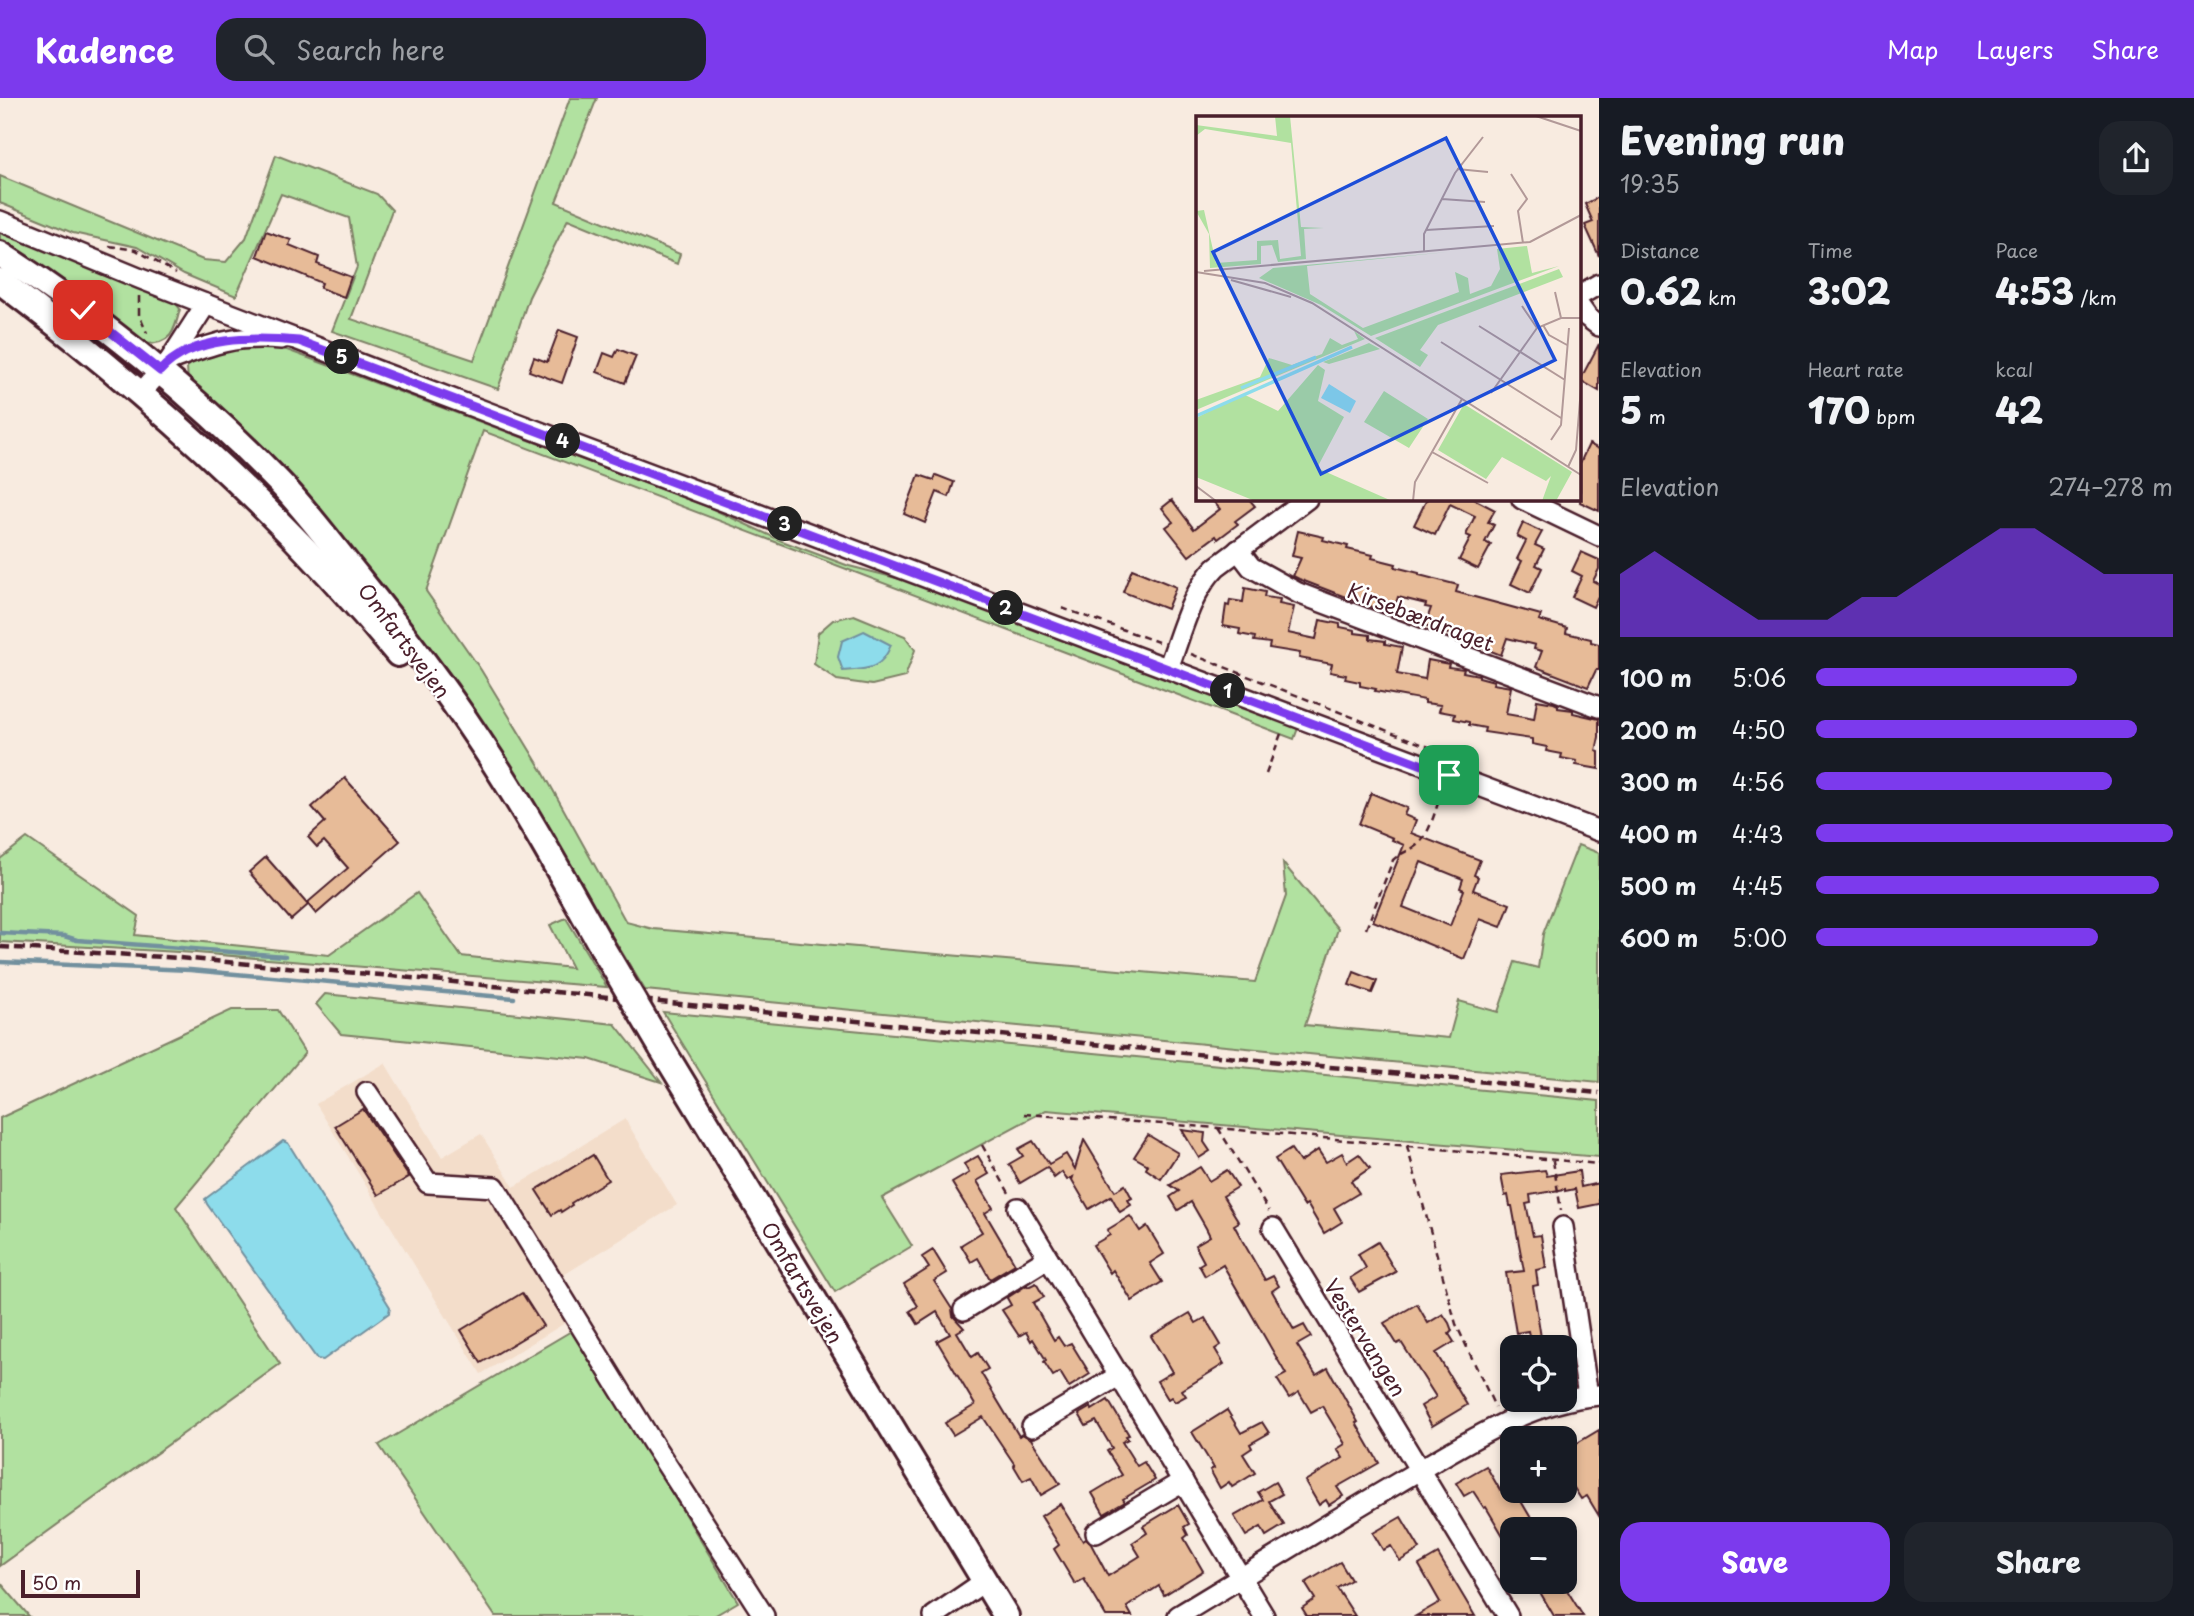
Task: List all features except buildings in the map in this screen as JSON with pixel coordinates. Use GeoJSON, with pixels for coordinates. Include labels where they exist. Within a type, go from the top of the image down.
{"type":"FeatureCollection","features":[{"type":"Feature","properties":{"kind":"main road","name":"Omfartsvejen"},"geometry":{"type":"LineString","coordinates":[[0,254],[165,366],[205,410],[280,483],[414,648],[478,739],[541,840],[661,1047],[1006,1616]]}},
{"type":"Feature","properties":{"kind":"main road","name":"Omfartsvejen"},"geometry":{"type":"LineString","coordinates":[[0,281],[72,336],[213,459],[351,599],[419,678],[470,746],[603,947]]}},
{"type":"Feature","properties":{"kind":"street"},"geometry":{"type":"LineString","coordinates":[[0,221],[299,341],[1599,831]]}},
{"type":"Feature","properties":{"kind":"street"},"geometry":{"type":"LineString","coordinates":[[1585,291],[1587,317],[1599,326]]}},
{"type":"Feature","properties":{"kind":"street"},"geometry":{"type":"LineString","coordinates":[[140,394],[165,366],[206,304]]}},
{"type":"Feature","properties":{"kind":"street"},"geometry":{"type":"LineString","coordinates":[[165,366],[201,347],[233,339],[299,341]]}},
{"type":"Feature","properties":{"kind":"street"},"geometry":{"type":"LineString","coordinates":[[1168,668],[1203,583],[1214,568],[1306,500]]}},
{"type":"Feature","properties":{"kind":"street"},"geometry":{"type":"LineString","coordinates":[[1524,500],[1599,536]]}},
{"type":"Feature","properties":{"kind":"street","name":"Kirsebærdraget"},"geometry":{"type":"LineString","coordinates":[[1238,550],[1251,567],[1298,593],[1599,707]]}},
{"type":"Feature","properties":{"kind":"street"},"geometry":{"type":"LineString","coordinates":[[367,1092],[428,1183],[495,1187],[645,1431],[764,1616]]}},
{"type":"Feature","properties":{"kind":"street"},"geometry":{"type":"LineString","coordinates":[[1018,1209],[1264,1616]]}},
{"type":"Feature","properties":{"kind":"street"},"geometry":{"type":"LineString","coordinates":[[1178,1616],[1503,1423],[1539,1409],[1594,1395],[1563,1227]]}},
{"type":"Feature","properties":{"kind":"street","name":"Vestervangen"},"geometry":{"type":"LineString","coordinates":[[1273,1228],[1508,1616]]}},
{"type":"Feature","properties":{"kind":"street"},"geometry":{"type":"LineString","coordinates":[[964,1310],[1048,1258]]}},
{"type":"Feature","properties":{"kind":"street"},"geometry":{"type":"LineString","coordinates":[[1032,1427],[1119,1375]]}},
{"type":"Feature","properties":{"kind":"street"},"geometry":{"type":"LineString","coordinates":[[1097,1533],[1183,1480]]}},
{"type":"Feature","properties":{"kind":"street"},"geometry":{"type":"LineString","coordinates":[[934,1616],[985,1581]]}},
{"type":"Feature","properties":{"kind":"path"},"geometry":{"type":"LineString","coordinates":[[1266,774],[1279,744],[1287,715]]}},
{"type":"Feature","properties":{"kind":"path"},"geometry":{"type":"LineString","coordinates":[[1366,929],[1394,860],[1400,853],[1415,848],[1423,840],[1449,775]]}},
{"type":"Feature","properties":{"kind":"path"},"geometry":{"type":"LineString","coordinates":[[1024,1114],[1218,1128],[1599,1164]]}},
{"type":"Feature","properties":{"kind":"path"},"geometry":{"type":"LineString","coordinates":[[1218,1128],[1271,1216],[1273,1228]]}},
{"type":"Feature","properties":{"kind":"path"},"geometry":{"type":"LineString","coordinates":[[982,1145],[1018,1209]]}},
{"type":"Feature","properties":{"kind":"path"},"geometry":{"type":"LineString","coordinates":[[1407,1146],[1456,1324],[1503,1423]]}},
{"type":"Feature","properties":{"kind":"path"},"geometry":{"type":"LineString","coordinates":[[1553,1160],[1563,1227]]}},
{"type":"Feature","properties":{"kind":"shaded area"},"geometry":{"type":"Polygon","coordinates":[[[385,1063],[442,1157],[481,1134],[514,1187],[625,1119],[677,1205],[544,1287],[565,1323],[481,1374],[316,1104],[385,1063]]]}},
{"type":"Feature","properties":{"kind":"green space"},"geometry":{"type":"Polygon","coordinates":[[[570,98],[597,98],[556,202],[680,254],[677,264],[568,219],[529,297],[498,389],[332,331],[357,267],[349,218],[281,194],[236,296],[184,274],[137,247],[73,233],[0,203],[0,176],[203,260],[226,262],[246,238],[276,155],[377,194],[392,210],[351,319],[474,360],[570,98]]]}},
{"type":"Feature","properties":{"kind":"green space"},"geometry":{"type":"Polygon","coordinates":[[[0,228],[169,295],[180,309],[170,336],[161,342],[145,344],[0,241],[0,228]]]}},
{"type":"Feature","properties":{"kind":"green space"},"geometry":{"type":"Polygon","coordinates":[[[262,345],[287,350],[706,506],[782,541],[849,566],[904,580],[1298,728],[1294,739],[483,431],[426,591],[481,670],[543,772],[626,922],[653,929],[1255,982],[1286,896],[1283,863],[1338,929],[1305,1025],[1449,1038],[1459,1001],[1498,1012],[1515,962],[1538,968],[1543,934],[1578,845],[1599,853],[1599,1082],[645,990],[458,684],[383,586],[332,528],[188,382],[187,367],[205,355],[232,347],[262,345]]]}},
{"type":"Feature","properties":{"kind":"green space"},"geometry":{"type":"Polygon","coordinates":[[[854,615],[905,636],[915,650],[905,677],[872,685],[837,680],[814,664],[818,633],[833,620],[854,615]]]}},
{"type":"Feature","properties":{"kind":"green space"},"geometry":{"type":"Polygon","coordinates":[[[27,838],[139,916],[135,935],[329,955],[417,893],[461,956],[572,968],[550,925],[566,918],[607,987],[196,953],[0,942],[0,859],[27,838]]]}},
{"type":"Feature","properties":{"kind":"green space"},"geometry":{"type":"Polygon","coordinates":[[[325,994],[615,1024],[661,1082],[589,1059],[341,1034],[316,1004],[325,994]]]}},
{"type":"Feature","properties":{"kind":"green space"},"geometry":{"type":"Polygon","coordinates":[[[232,1010],[278,1010],[305,1053],[176,1207],[280,1364],[0,1566],[0,1118],[232,1010]]]}},
{"type":"Feature","properties":{"kind":"green space"},"geometry":{"type":"Polygon","coordinates":[[[663,1012],[1599,1101],[1599,1157],[1046,1110],[882,1198],[912,1246],[835,1292],[663,1012]]]}},
{"type":"Feature","properties":{"kind":"green space"},"geometry":{"type":"Polygon","coordinates":[[[573,1330],[738,1602],[714,1616],[495,1616],[379,1445],[573,1330]]]}},
{"type":"Feature","properties":{"kind":"green space"},"geometry":{"type":"Polygon","coordinates":[[[0,1582],[29,1616],[0,1616],[0,1582]]]}},
{"type":"Feature","properties":{"kind":"water"},"geometry":{"type":"Polygon","coordinates":[[[864,631],[891,645],[887,653],[873,667],[843,671],[838,657],[842,641],[864,631]]]}},
{"type":"Feature","properties":{"kind":"water"},"geometry":{"type":"Polygon","coordinates":[[[283,1141],[288,1143],[390,1307],[389,1313],[323,1360],[317,1359],[205,1199],[283,1141]]]}},
{"type":"Feature","properties":{"kind":"waterway"},"geometry":{"type":"LineString","coordinates":[[0,933],[64,936],[77,940],[285,956]]}},
{"type":"Feature","properties":{"kind":"waterway"},"geometry":{"type":"LineString","coordinates":[[0,962],[190,970],[514,998]]}},
{"type":"Feature","properties":{"kind":"railway"},"geometry":{"type":"LineString","coordinates":[[0,947],[179,958],[381,975],[1599,1093]]}},
{"type":"Feature","properties":{"kind":"route"},"geometry":{"type":"LineString","coordinates":[[83,310],[160,371],[170,360],[217,342],[266,338],[299,341],[1449,775]]}}]}
